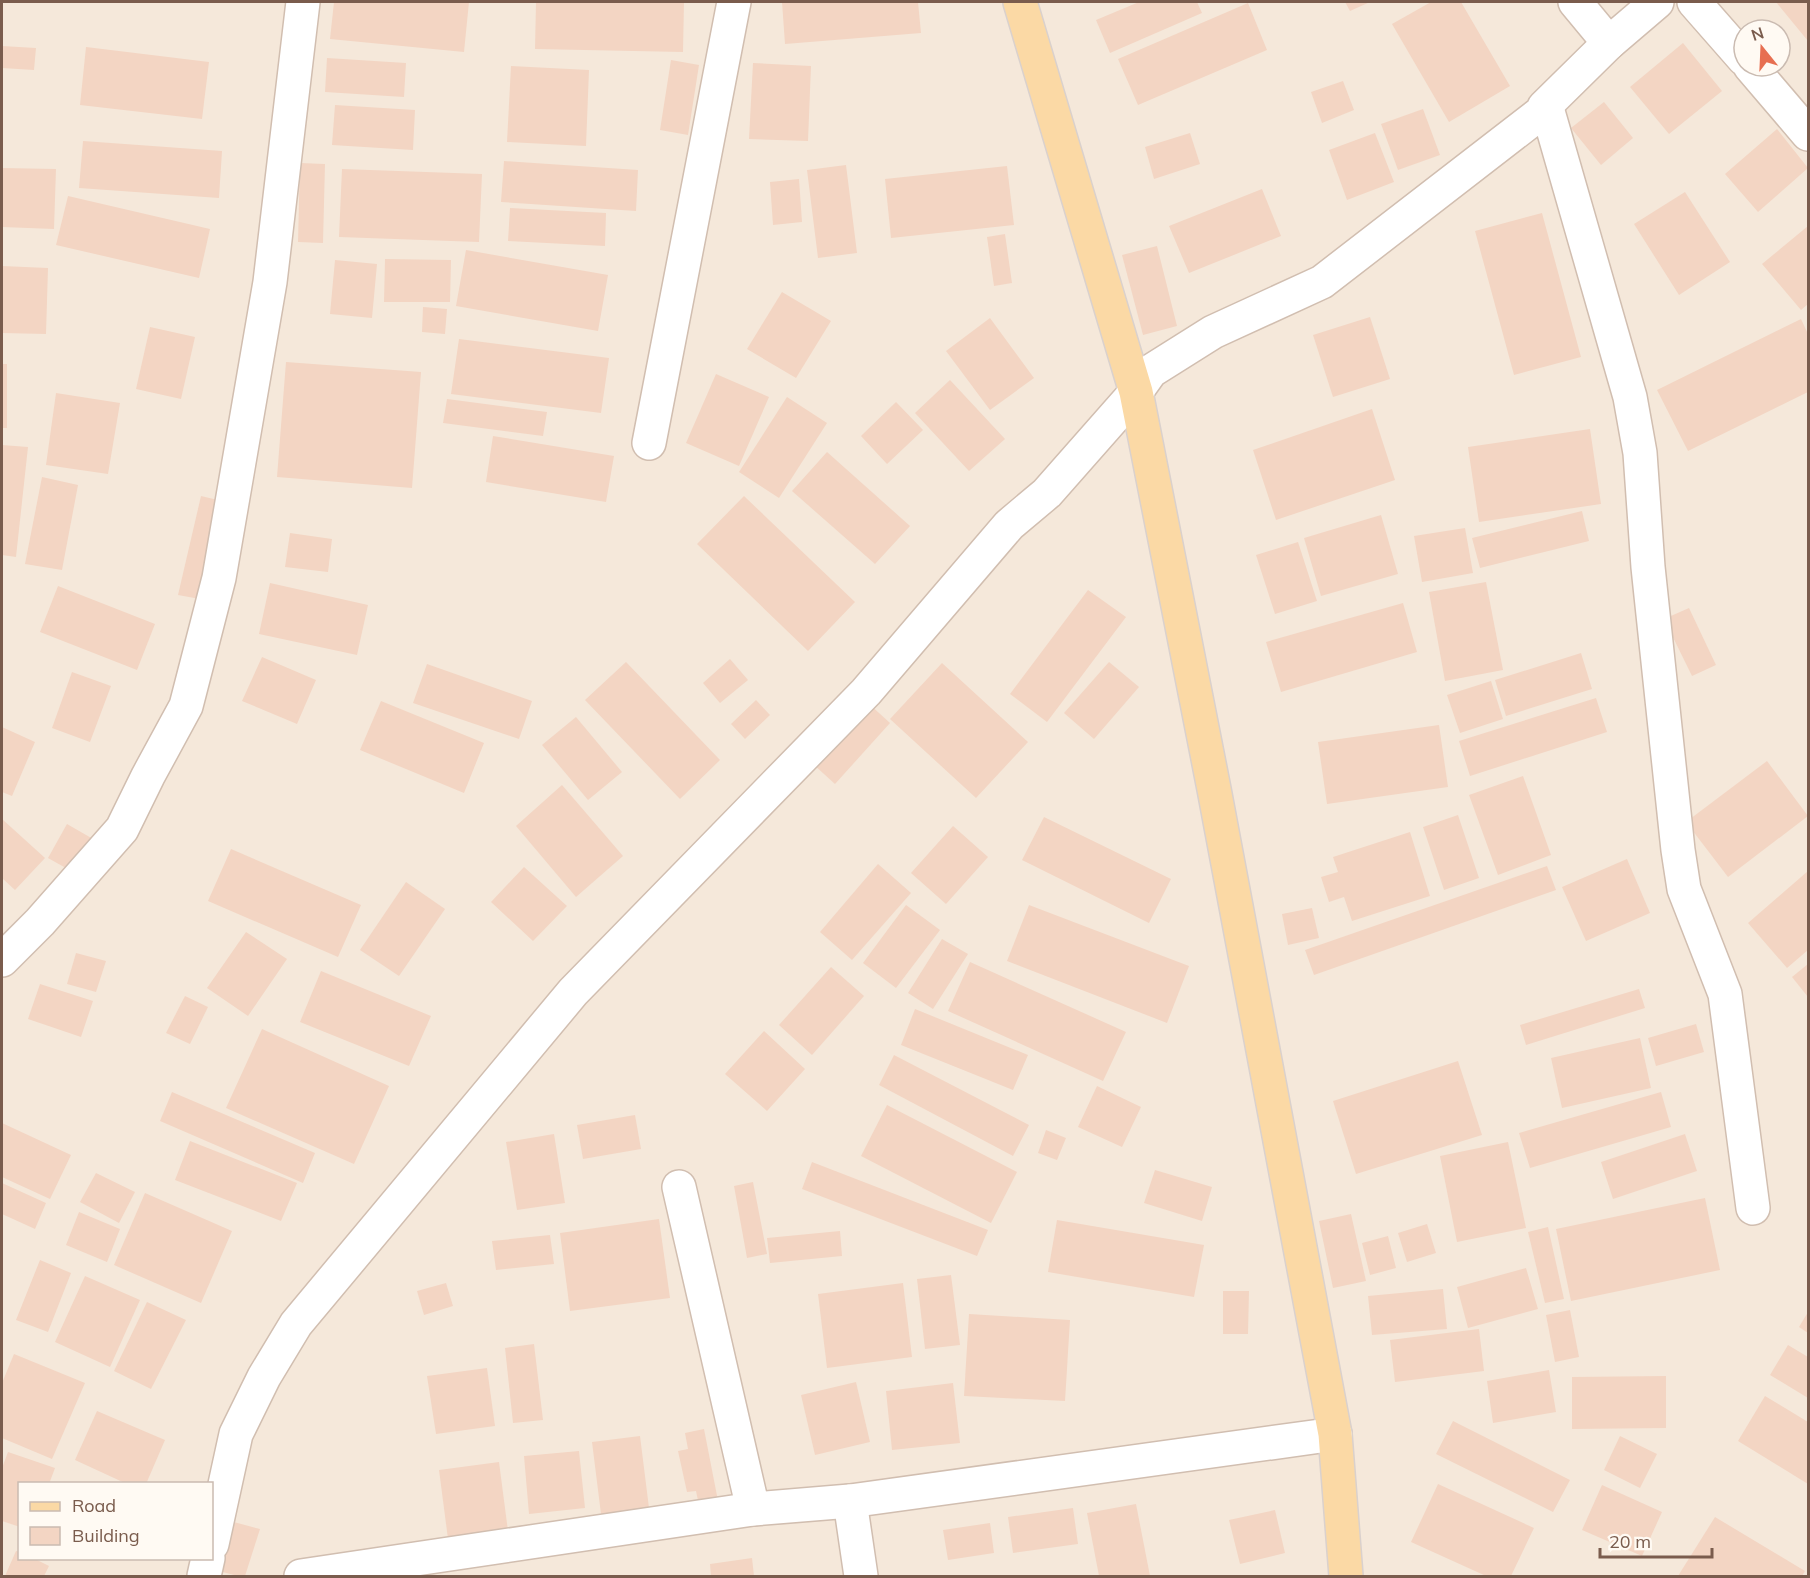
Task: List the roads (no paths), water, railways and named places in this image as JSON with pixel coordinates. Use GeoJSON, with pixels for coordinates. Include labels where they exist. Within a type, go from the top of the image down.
{"type":"FeatureCollection","features":[{"type":"Feature","properties":{"kind":"main road"},"geometry":{"type":"LineString","coordinates":[[1020,2],[1136,392],[1214,789],[1335,1434],[1346,1576]]}},
{"type":"Feature","properties":{"kind":"street"},"geometry":{"type":"LineString","coordinates":[[2,960],[40,922],[122,829],[186,705],[219,578],[266,305],[303,2]]}},
{"type":"Feature","properties":{"kind":"street"},"geometry":{"type":"LineString","coordinates":[[649,443],[734,2]]}},
{"type":"Feature","properties":{"kind":"street"},"geometry":{"type":"LineString","coordinates":[[1575,2],[1609,43]]}},
{"type":"Feature","properties":{"kind":"street"},"geometry":{"type":"LineString","coordinates":[[1657,2],[1609,43],[1544,107],[1547,108],[1630,397],[1640,453],[1648,567],[1678,850],[1684,889],[1725,994],[1753,1208]]}},
{"type":"Feature","properties":{"kind":"street"},"geometry":{"type":"LineString","coordinates":[[1694,2],[1732,45]]}},
{"type":"Feature","properties":{"kind":"street"},"geometry":{"type":"LineString","coordinates":[[1760,78],[1809,134]]}},
{"type":"Feature","properties":{"kind":"street"},"geometry":{"type":"LineString","coordinates":[[213,1539],[236,1434],[264,1377],[296,1324],[573,992],[866,692],[1010,525],[1047,493],[1136,392],[1151,370],[1213,332],[1322,282],[1547,108]]}},
{"type":"Feature","properties":{"kind":"street"},"geometry":{"type":"LineString","coordinates":[[679,1187],[753,1509]]}},
{"type":"Feature","properties":{"kind":"street"},"geometry":{"type":"LineString","coordinates":[[301,1576],[753,1509],[850,1501],[1335,1434]]}},
{"type":"Feature","properties":{"kind":"street"},"geometry":{"type":"LineString","coordinates":[[850,1501],[861,1576]]}},
{"type":"Feature","properties":{"kind":"street"},"geometry":{"type":"LineString","coordinates":[[204,1576],[208,1560]]}}]}
